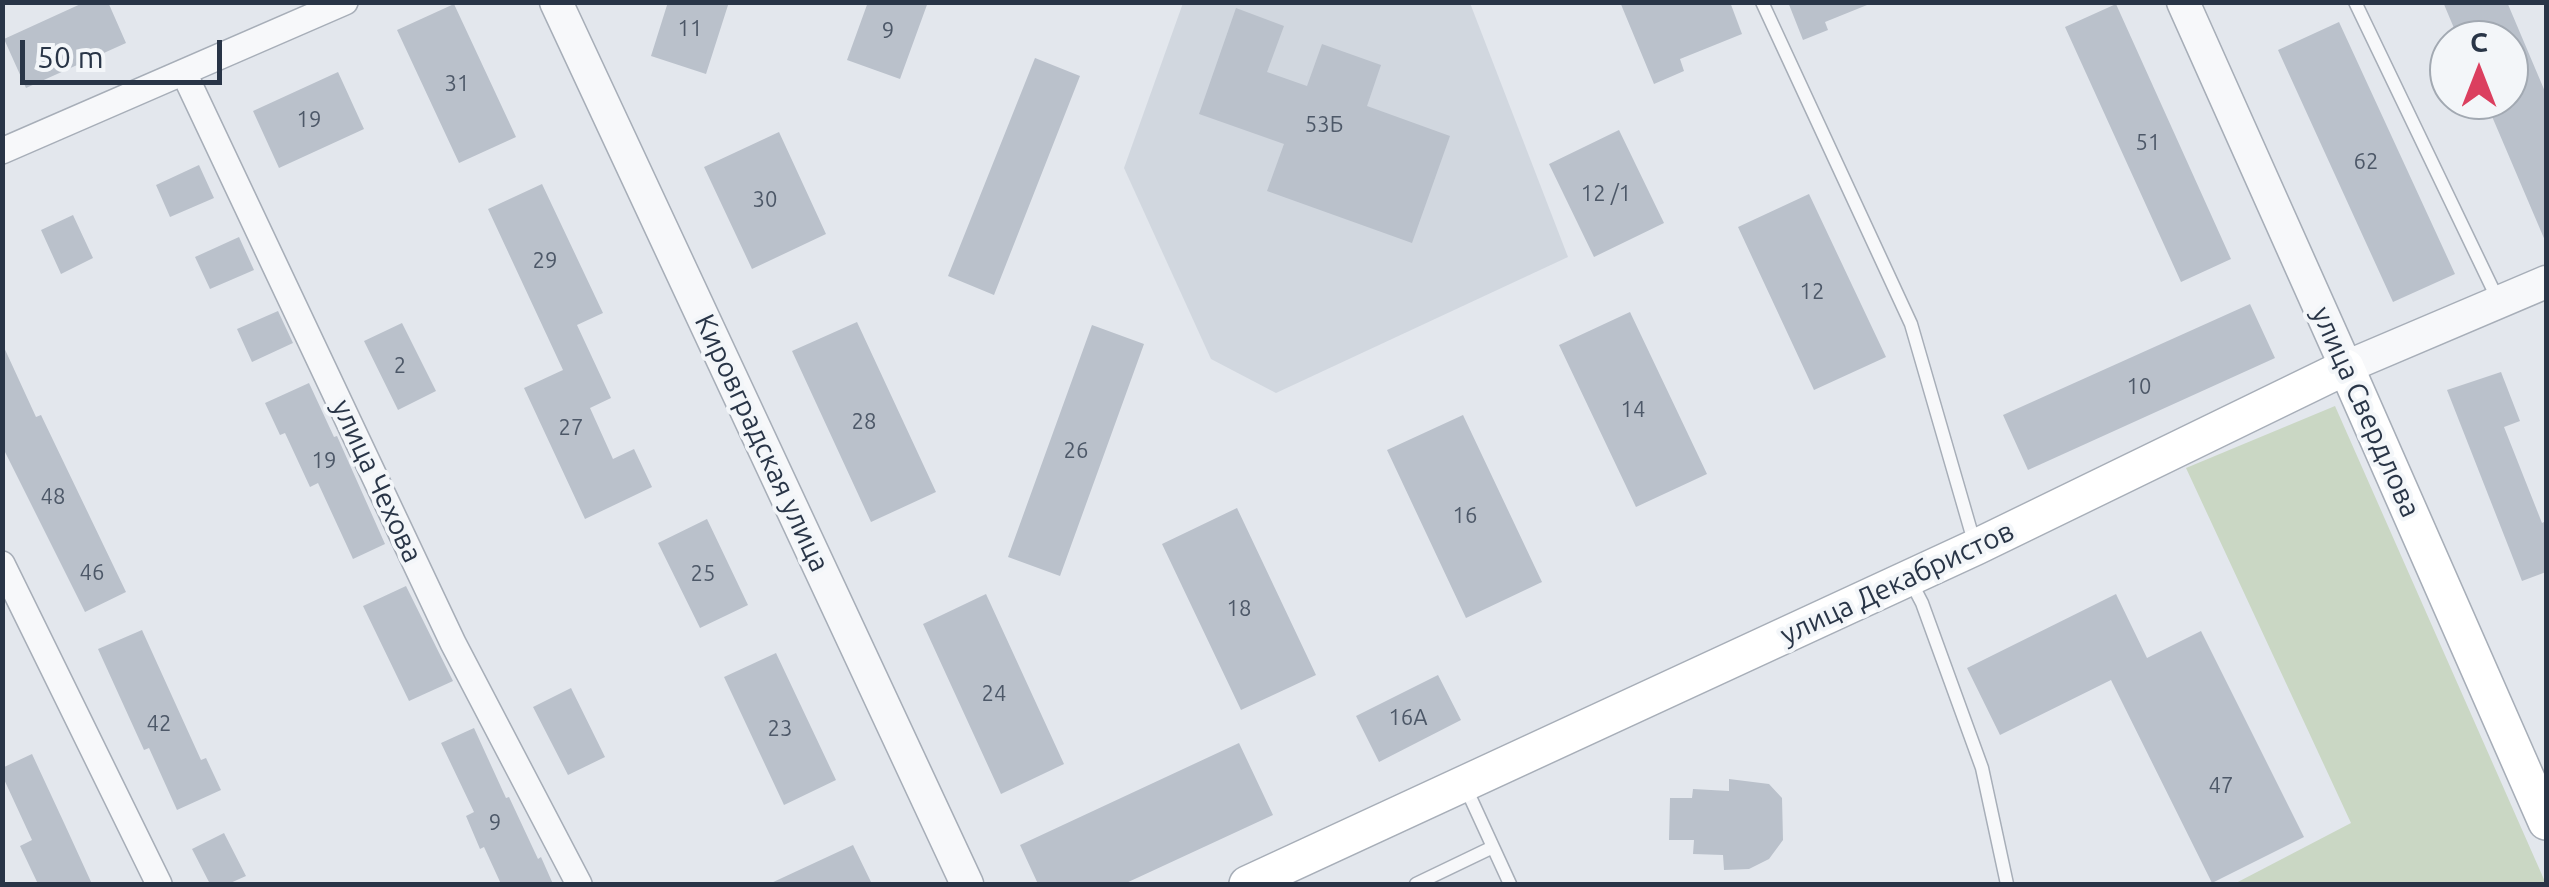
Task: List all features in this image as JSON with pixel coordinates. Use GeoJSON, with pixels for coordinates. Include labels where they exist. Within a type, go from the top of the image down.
{"type":"FeatureCollection","features":[{"type":"Feature","properties":{"kind":"main road","name":"улица Декабристов"},"geometry":{"type":"LineString","coordinates":[[1247,884],[1976,547],[2346,367]]}},
{"type":"Feature","properties":{"kind":"main road","name":"улица Свердлова"},"geometry":{"type":"LineString","coordinates":[[2346,367],[2546,822]]}},
{"type":"Feature","properties":{"kind":"street"},"geometry":{"type":"LineString","coordinates":[[2,151],[345,2]]}},
{"type":"Feature","properties":{"kind":"street","name":"Кировградская улица"},"geometry":{"type":"LineString","coordinates":[[556,2],[967,884]]}},
{"type":"Feature","properties":{"kind":"street","name":"улица Свердлова"},"geometry":{"type":"LineString","coordinates":[[2183,2],[2346,367]]}},
{"type":"Feature","properties":{"kind":"street","name":"улица Чехова"},"geometry":{"type":"LineString","coordinates":[[184,73],[453,642],[580,884]]}},
{"type":"Feature","properties":{"kind":"street","name":"улица Декабристов"},"geometry":{"type":"LineString","coordinates":[[2346,367],[2546,282]]}},
{"type":"Feature","properties":{"kind":"street"},"geometry":{"type":"LineString","coordinates":[[2,564],[160,884]]}},
{"type":"Feature","properties":{"kind":"lane"},"geometry":{"type":"LineString","coordinates":[[1762,2],[1911,324],[1976,547]]}},
{"type":"Feature","properties":{"kind":"lane"},"geometry":{"type":"LineString","coordinates":[[2355,2],[2499,302]]}},
{"type":"Feature","properties":{"kind":"lane"},"geometry":{"type":"LineString","coordinates":[[1909,578],[1922,602],[1982,768],[2007,884]]}},
{"type":"Feature","properties":{"kind":"lane"},"geometry":{"type":"LineString","coordinates":[[1464,784],[1510,884]]}},
{"type":"Feature","properties":{"kind":"lane"},"geometry":{"type":"LineString","coordinates":[[1416,884],[1492,847]]}},
{"type":"Feature","properties":{"kind":"shaded area"},"geometry":{"type":"Polygon","coordinates":[[[1183,3],[1470,3],[1568,257],[1276,393],[1211,359],[1124,168],[1183,3]]]}},
{"type":"Feature","properties":{"kind":"green space"},"geometry":{"type":"Polygon","coordinates":[[[2335,406],[2546,884],[2234,884],[2351,823],[2186,468],[2335,406]]]}},
{"type":"Feature","properties":{"kind":"building"},"geometry":{"type":"Polygon","coordinates":[[[85,2],[108,2],[126,43],[26,88],[4,39],[85,2]]]}},
{"type":"Feature","properties":{"kind":"building"},"geometry":{"type":"Polygon","coordinates":[[[668,2],[729,2],[706,74],[651,56],[668,2]]]}},
{"type":"Feature","properties":{"kind":"building"},"geometry":{"type":"Polygon","coordinates":[[[868,2],[928,2],[900,79],[847,60],[868,2]]]}},
{"type":"Feature","properties":{"kind":"building"},"geometry":{"type":"Polygon","coordinates":[[[1620,2],[1730,2],[1742,34],[1680,59],[1684,71],[1654,84],[1620,2]]]}},
{"type":"Feature","properties":{"kind":"building"},"geometry":{"type":"Polygon","coordinates":[[[1788,2],[1872,3],[1825,22],[1828,30],[1803,40],[1788,2]]]}},
{"type":"Feature","properties":{"kind":"building"},"geometry":{"type":"Polygon","coordinates":[[[2443,2],[2507,2],[2515,20],[2451,20],[2443,2]]]}},
{"type":"Feature","properties":{"kind":"building"},"geometry":{"type":"Polygon","coordinates":[[[454,4],[516,137],[459,163],[397,30],[454,4]]]}},
{"type":"Feature","properties":{"kind":"building"},"geometry":{"type":"Polygon","coordinates":[[[2116,4],[2231,259],[2181,282],[2065,27],[2116,4]]]}},
{"type":"Feature","properties":{"kind":"building"},"geometry":{"type":"Polygon","coordinates":[[[1236,8],[1284,26],[1267,72],[1307,86],[1322,44],[1381,65],[1367,106],[1450,136],[1412,243],[1267,191],[1284,144],[1199,114],[1236,8]]]}},
{"type":"Feature","properties":{"kind":"building"},"geometry":{"type":"Polygon","coordinates":[[[2339,22],[2455,274],[2393,302],[2278,50],[2339,22]]]}},
{"type":"Feature","properties":{"kind":"building"},"geometry":{"type":"Polygon","coordinates":[[[2529,54],[2546,94],[2546,243],[2494,120],[2529,120],[2529,54]]]}},
{"type":"Feature","properties":{"kind":"building"},"geometry":{"type":"Polygon","coordinates":[[[1035,58],[1080,76],[994,295],[948,276],[1035,58]]]}},
{"type":"Feature","properties":{"kind":"building"},"geometry":{"type":"Polygon","coordinates":[[[338,72],[364,129],[279,168],[253,111],[338,72]]]}},
{"type":"Feature","properties":{"kind":"building"},"geometry":{"type":"Polygon","coordinates":[[[1619,130],[1664,223],[1594,257],[1549,164],[1619,130]]]}},
{"type":"Feature","properties":{"kind":"building"},"geometry":{"type":"Polygon","coordinates":[[[779,132],[826,234],[752,269],[704,167],[779,132]]]}},
{"type":"Feature","properties":{"kind":"building"},"geometry":{"type":"Polygon","coordinates":[[[199,165],[214,198],[170,217],[156,185],[199,165]]]}},
{"type":"Feature","properties":{"kind":"building"},"geometry":{"type":"Polygon","coordinates":[[[542,184],[603,313],[577,325],[611,398],[590,408],[613,459],[634,449],[652,487],[585,519],[524,388],[563,370],[488,209],[542,184]]]}},
{"type":"Feature","properties":{"kind":"building"},"geometry":{"type":"Polygon","coordinates":[[[1809,194],[1886,357],[1814,390],[1738,227],[1809,194]]]}},
{"type":"Feature","properties":{"kind":"building"},"geometry":{"type":"Polygon","coordinates":[[[73,215],[93,258],[61,274],[41,230],[73,215]]]}},
{"type":"Feature","properties":{"kind":"building"},"geometry":{"type":"Polygon","coordinates":[[[239,237],[254,270],[210,289],[195,257],[239,237]]]}},
{"type":"Feature","properties":{"kind":"building"},"geometry":{"type":"Polygon","coordinates":[[[2250,304],[2275,358],[2028,470],[2003,415],[2250,304]]]}},
{"type":"Feature","properties":{"kind":"building"},"geometry":{"type":"Polygon","coordinates":[[[278,311],[293,343],[252,362],[237,329],[278,311]]]}},
{"type":"Feature","properties":{"kind":"building"},"geometry":{"type":"Polygon","coordinates":[[[1630,312],[1707,474],[1636,507],[1559,345],[1630,312]]]}},
{"type":"Feature","properties":{"kind":"building"},"geometry":{"type":"Polygon","coordinates":[[[857,322],[936,492],[871,522],[792,351],[857,322]]]}},
{"type":"Feature","properties":{"kind":"building"},"geometry":{"type":"Polygon","coordinates":[[[402,323],[436,391],[398,410],[364,341],[402,323]]]}},
{"type":"Feature","properties":{"kind":"building"},"geometry":{"type":"Polygon","coordinates":[[[1092,325],[1144,344],[1060,576],[1008,557],[1092,325]]]}},
{"type":"Feature","properties":{"kind":"building"},"geometry":{"type":"Polygon","coordinates":[[[2,343],[126,592],[85,612],[2,446],[2,343]]]}},
{"type":"Feature","properties":{"kind":"building"},"geometry":{"type":"Polygon","coordinates":[[[2501,372],[2520,421],[2504,427],[2542,523],[2546,521],[2546,572],[2522,581],[2447,390],[2501,372]]]}},
{"type":"Feature","properties":{"kind":"building"},"geometry":{"type":"Polygon","coordinates":[[[309,383],[385,544],[353,559],[318,483],[310,487],[285,433],[280,435],[265,403],[309,383]]]}},
{"type":"Feature","properties":{"kind":"building"},"geometry":{"type":"Polygon","coordinates":[[[1463,415],[1542,582],[1466,618],[1387,450],[1463,415]]]}},
{"type":"Feature","properties":{"kind":"building"},"geometry":{"type":"Polygon","coordinates":[[[1237,508],[1316,675],[1241,710],[1162,544],[1237,508]]]}},
{"type":"Feature","properties":{"kind":"building"},"geometry":{"type":"Polygon","coordinates":[[[707,519],[748,605],[700,628],[658,543],[707,519]]]}},
{"type":"Feature","properties":{"kind":"building"},"geometry":{"type":"Polygon","coordinates":[[[406,586],[453,681],[409,701],[363,606],[406,586]]]}},
{"type":"Feature","properties":{"kind":"building"},"geometry":{"type":"Polygon","coordinates":[[[986,594],[1064,764],[1001,794],[923,624],[986,594]]]}},
{"type":"Feature","properties":{"kind":"building"},"geometry":{"type":"Polygon","coordinates":[[[2116,594],[2147,658],[2201,631],[2304,837],[2212,883],[2111,680],[2000,735],[1967,668],[2116,594]]]}},
{"type":"Feature","properties":{"kind":"building"},"geometry":{"type":"Polygon","coordinates":[[[142,630],[201,760],[206,758],[221,790],[177,810],[149,748],[144,750],[98,649],[142,630]]]}},
{"type":"Feature","properties":{"kind":"building"},"geometry":{"type":"Polygon","coordinates":[[[776,653],[836,780],[784,805],[724,677],[776,653]]]}},
{"type":"Feature","properties":{"kind":"building"},"geometry":{"type":"Polygon","coordinates":[[[1438,675],[1461,720],[1379,762],[1356,716],[1438,675]]]}},
{"type":"Feature","properties":{"kind":"building"},"geometry":{"type":"Polygon","coordinates":[[[571,688],[605,757],[568,775],[533,707],[571,688]]]}},
{"type":"Feature","properties":{"kind":"building"},"geometry":{"type":"Polygon","coordinates":[[[474,728],[506,798],[509,797],[553,884],[501,884],[484,847],[480,849],[466,816],[474,812],[441,743],[474,728]]]}},
{"type":"Feature","properties":{"kind":"building"},"geometry":{"type":"Polygon","coordinates":[[[1239,743],[1273,815],[1124,884],[1038,884],[1020,845],[1239,743]]]}},
{"type":"Feature","properties":{"kind":"building"},"geometry":{"type":"Polygon","coordinates":[[[32,754],[92,884],[38,884],[20,846],[32,840],[2,768],[32,754]]]}},
{"type":"Feature","properties":{"kind":"building"},"geometry":{"type":"Polygon","coordinates":[[[1729,779],[1769,784],[1782,798],[1783,840],[1769,859],[1749,869],[1724,870],[1723,855],[1693,854],[1694,840],[1669,840],[1670,798],[1692,798],[1693,789],[1729,791],[1729,779]]]}},
{"type":"Feature","properties":{"kind":"building"},"geometry":{"type":"Polygon","coordinates":[[[224,833],[246,876],[228,884],[210,884],[192,849],[224,833]]]}},
{"type":"Feature","properties":{"kind":"building"},"geometry":{"type":"Polygon","coordinates":[[[853,845],[872,884],[769,884],[853,845]]]}}]}
